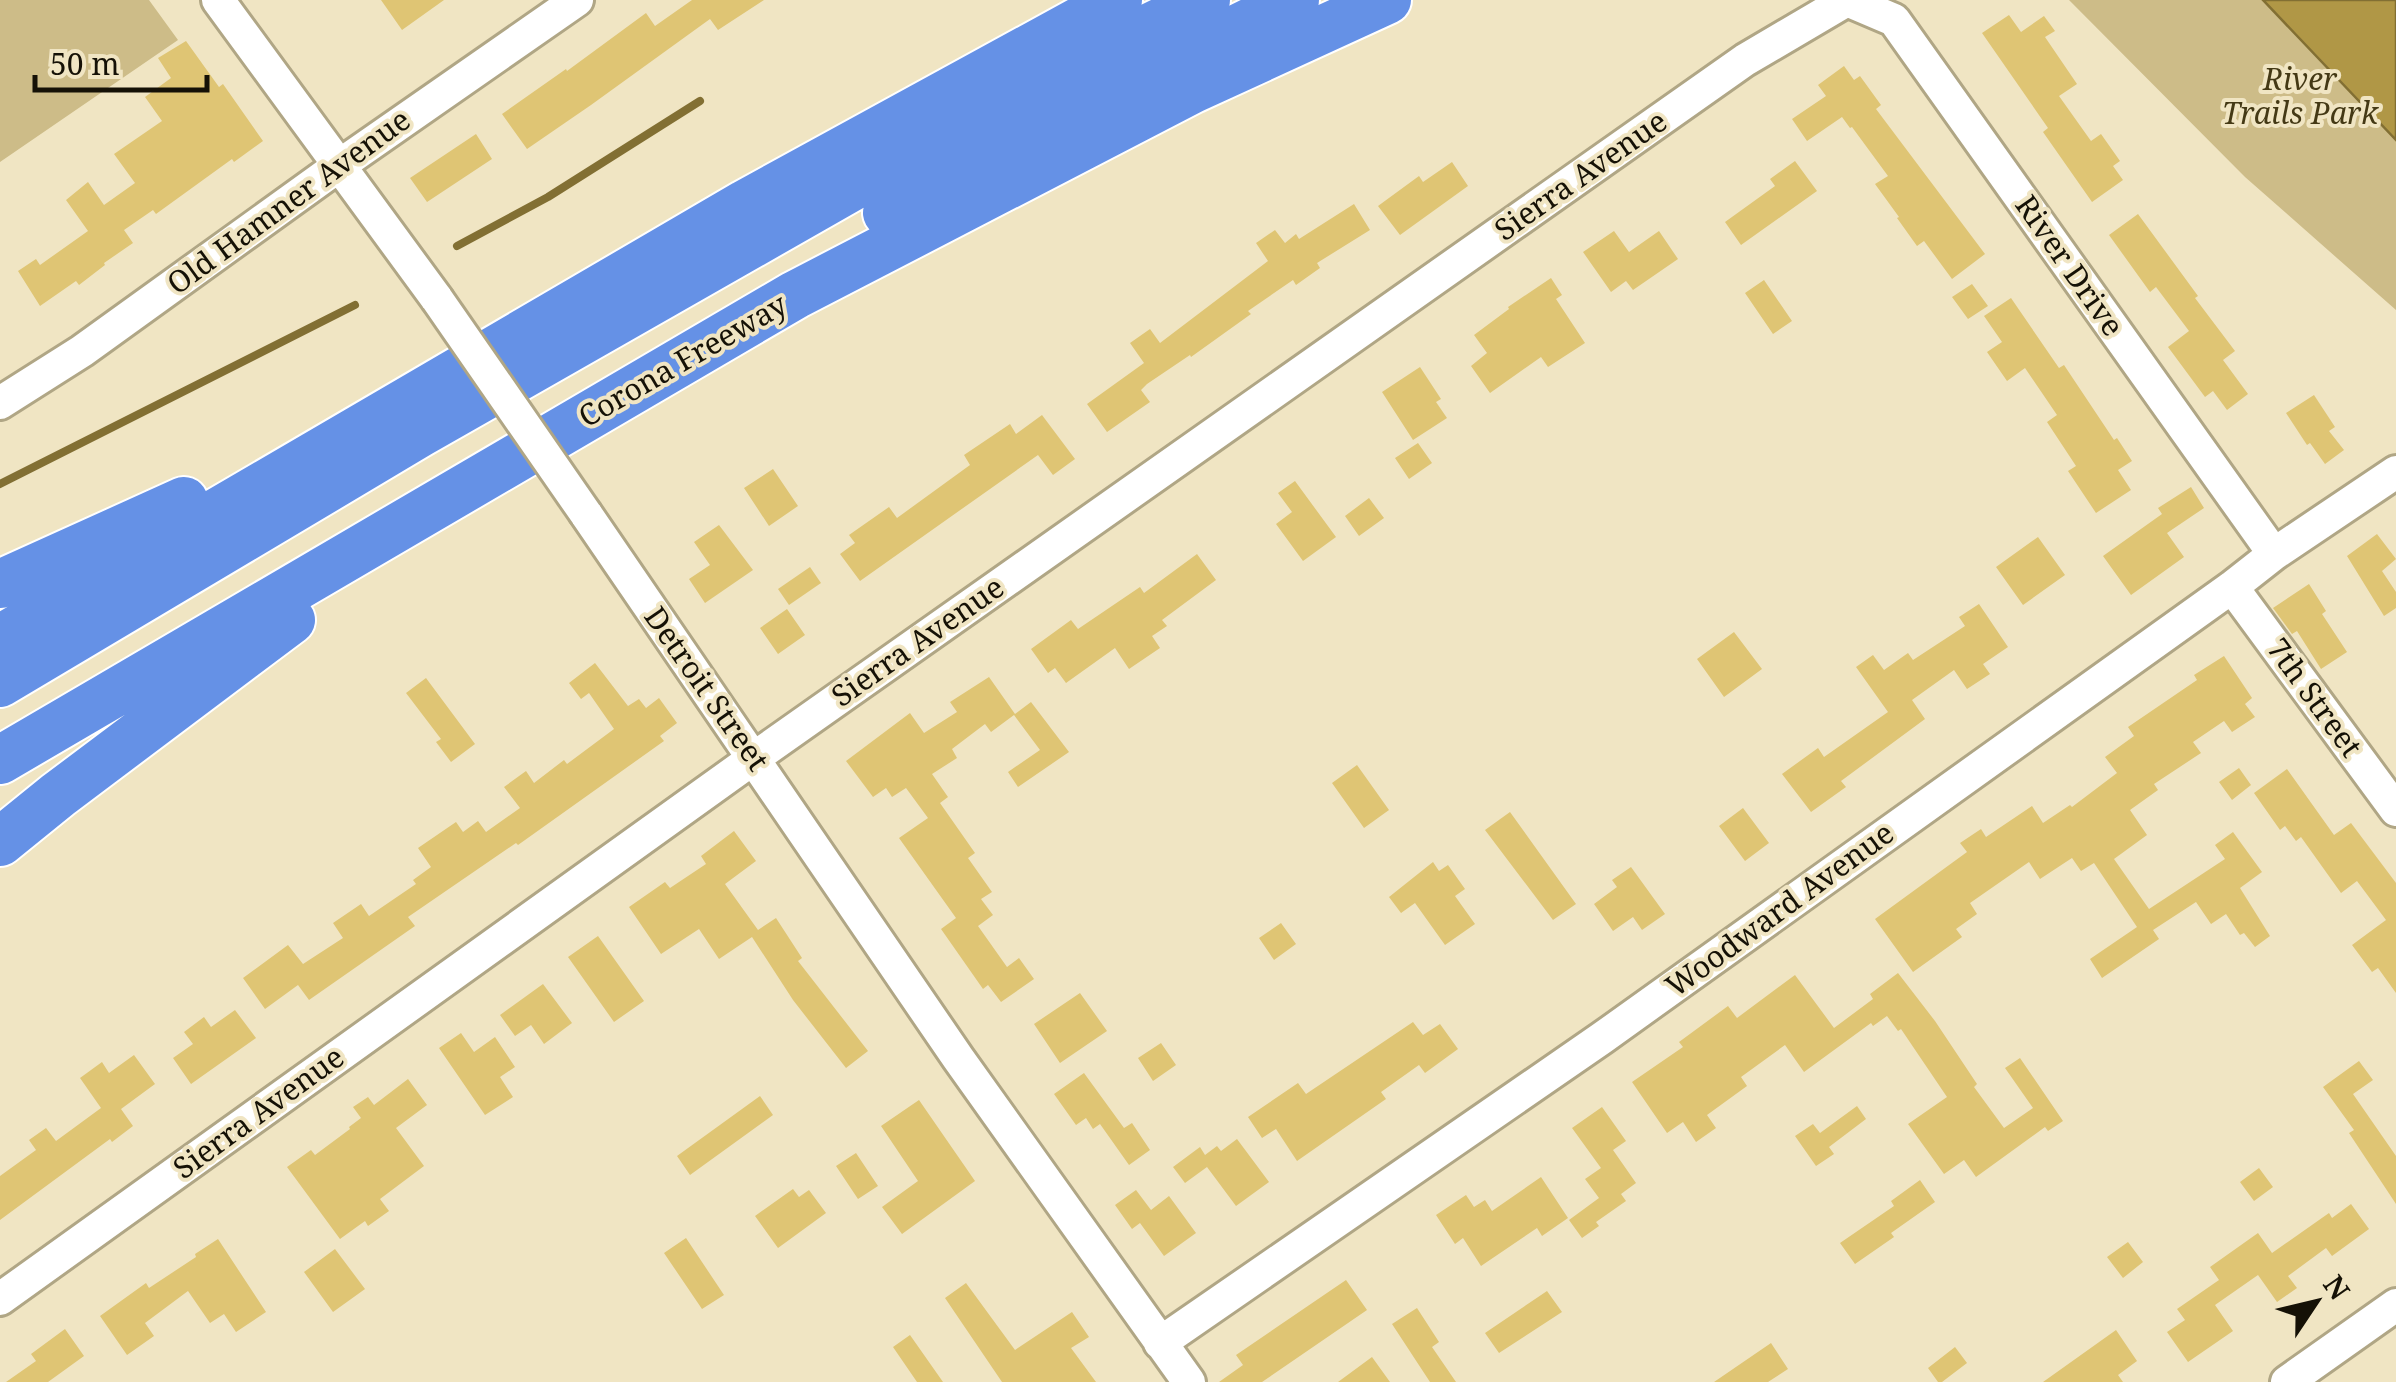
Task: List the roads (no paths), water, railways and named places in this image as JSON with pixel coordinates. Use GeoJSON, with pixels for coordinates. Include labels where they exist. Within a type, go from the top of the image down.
{"type":"FeatureCollection","features":[{"type":"Feature","properties":{"kind":"highway"},"geometry":{"type":"LineString","coordinates":[[0,639],[745,204],[1118,0]]}},
{"type":"Feature","properties":{"kind":"highway"},"geometry":{"type":"LineString","coordinates":[[0,683],[420,433],[1027,87],[1206,0]]}},
{"type":"Feature","properties":{"kind":"highway"},"geometry":{"type":"LineString","coordinates":[[0,723],[471,449],[1054,118],[1296,0]]}},
{"type":"Feature","properties":{"kind":"highway","name":"Corona Freeway"},"geometry":{"type":"LineString","coordinates":[[0,760],[795,295],[1194,89],[1387,0]]}},
{"type":"Feature","properties":{"kind":"highway"},"geometry":{"type":"LineString","coordinates":[[0,584],[419,394]]}},
{"type":"Feature","properties":{"kind":"highway"},"geometry":{"type":"LineString","coordinates":[[0,842],[472,484]]}},
{"type":"Feature","properties":{"kind":"street","name":"Detroit Street"},"geometry":{"type":"LineString","coordinates":[[218,0],[437,299],[958,1058],[1188,1382]]}},
{"type":"Feature","properties":{"kind":"street","name":"Old Hamner Avenue"},"geometry":{"type":"LineString","coordinates":[[0,403],[82,351],[578,0]]}},
{"type":"Feature","properties":{"kind":"street","name":"River Drive"},"geometry":{"type":"LineString","coordinates":[[1847,0],[1894,20],[2274,554]]}},
{"type":"Feature","properties":{"kind":"street","name":"Sierra Avenue"},"geometry":{"type":"LineString","coordinates":[[0,1299],[754,758],[1744,60],[1847,0]]}},
{"type":"Feature","properties":{"kind":"street","name":"Woodward Avenue"},"geometry":{"type":"LineString","coordinates":[[1160,1342],[1602,1038],[2274,554],[2396,472]]}},
{"type":"Feature","properties":{"kind":"street","name":"7th Street"},"geometry":{"type":"LineString","coordinates":[[2232,587],[2396,810]]}},
{"type":"Feature","properties":{"kind":"street"},"geometry":{"type":"LineString","coordinates":[[2286,1382],[2396,1305]]}},
{"type":"Feature","properties":{"kind":"waterway"},"geometry":{"type":"LineString","coordinates":[[457,246],[548,197],[700,101]]}},
{"type":"Feature","properties":{"kind":"waterway"},"geometry":{"type":"LineString","coordinates":[[0,484],[355,305]]}},
{"type":"Feature","properties":{"kind":"park label","name":"River Trails Park"},"geometry":{"type":"Point","coordinates":[2300,97]}}]}
